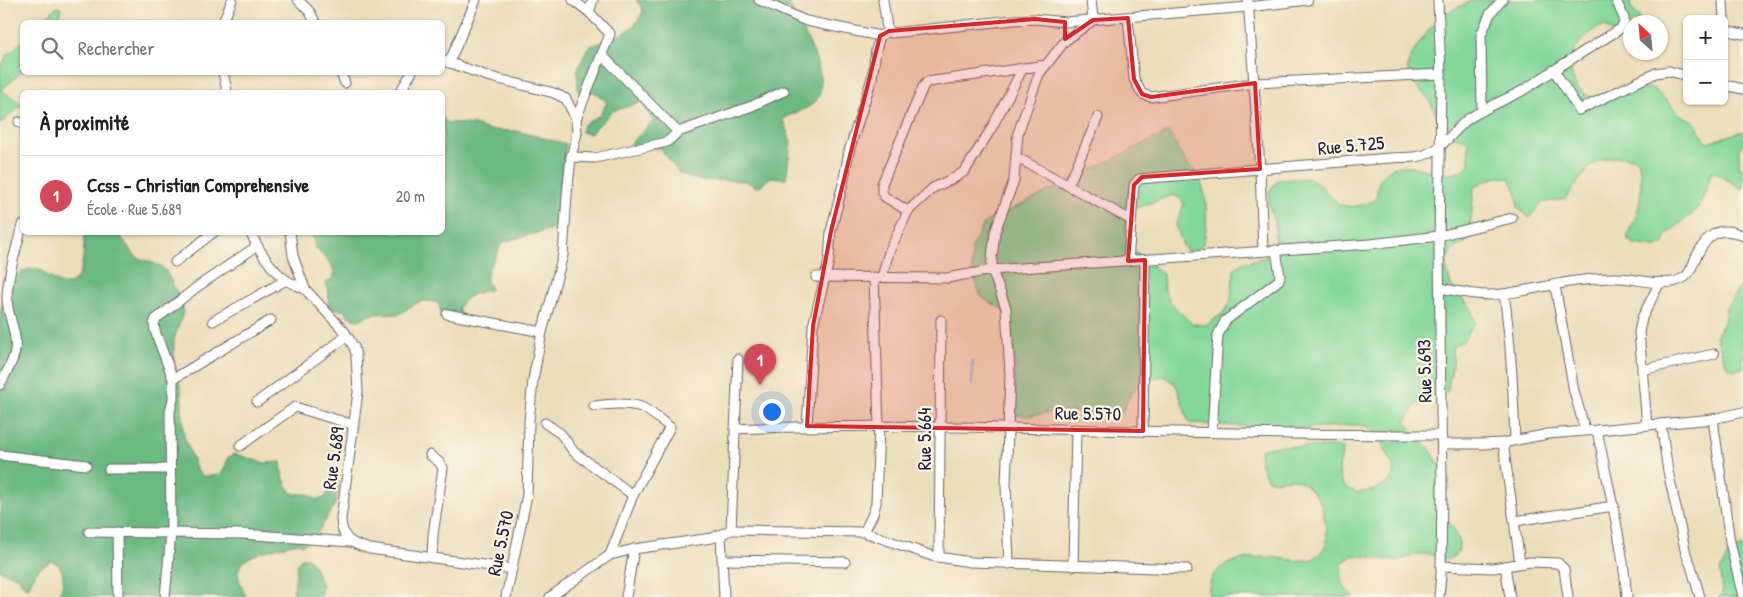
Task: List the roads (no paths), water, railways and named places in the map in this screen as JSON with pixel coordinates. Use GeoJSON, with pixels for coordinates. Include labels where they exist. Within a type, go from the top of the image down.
{"type":"FeatureCollection","features":[{"type":"Feature","properties":{"kind":"street"},"geometry":{"type":"LineString","coordinates":[[223,20],[232,0]]}},
{"type":"Feature","properties":{"kind":"street"},"geometry":{"type":"LineString","coordinates":[[298,0],[310,12],[314,20]]}},
{"type":"Feature","properties":{"kind":"street"},"geometry":{"type":"LineString","coordinates":[[476,0],[446,62],[487,76],[554,93],[566,99],[572,107],[576,119]]}},
{"type":"Feature","properties":{"kind":"street"},"geometry":{"type":"LineString","coordinates":[[573,0],[589,12],[610,34],[576,119]]}},
{"type":"Feature","properties":{"kind":"street"},"geometry":{"type":"LineString","coordinates":[[589,12],[593,0]]}},
{"type":"Feature","properties":{"kind":"street"},"geometry":{"type":"LineString","coordinates":[[759,0],[806,21],[880,36],[889,31]]}},
{"type":"Feature","properties":{"kind":"street"},"geometry":{"type":"LineString","coordinates":[[883,0],[886,28],[892,33],[1014,20],[1035,19],[1065,22],[1128,18],[1248,4],[1308,0]]}},
{"type":"Feature","properties":{"kind":"street"},"geometry":{"type":"LineString","coordinates":[[1091,0],[1093,20]]}},
{"type":"Feature","properties":{"kind":"street"},"geometry":{"type":"LineString","coordinates":[[1438,0],[1441,145]]}},
{"type":"Feature","properties":{"kind":"street"},"geometry":{"type":"LineString","coordinates":[[1482,112],[1481,35],[1490,14],[1502,0]]}},
{"type":"Feature","properties":{"kind":"street","name":"Rue 5.725"},"geometry":{"type":"LineString","coordinates":[[1128,261],[1134,184],[1142,177],[1419,157],[1431,153],[1457,129],[1482,112],[1521,91],[1620,29],[1624,24],[1624,18],[1616,0]]}},
{"type":"Feature","properties":{"kind":"street"},"geometry":{"type":"LineString","coordinates":[[1723,0],[1724,15]]}},
{"type":"Feature","properties":{"kind":"street"},"geometry":{"type":"LineString","coordinates":[[1248,4],[1255,83],[1263,251]]}},
{"type":"Feature","properties":{"kind":"street"},"geometry":{"type":"LineString","coordinates":[[1128,18],[1134,79],[1142,94],[1151,97],[1255,83],[1441,74]]}},
{"type":"Feature","properties":{"kind":"street"},"geometry":{"type":"LineString","coordinates":[[1009,564],[1006,485],[1010,374],[1006,308],[992,270],[995,232],[1014,180],[1020,126],[1040,74],[1064,41],[1093,20]]}},
{"type":"Feature","properties":{"kind":"street"},"geometry":{"type":"LineString","coordinates":[[1064,41],[1065,22]]}},
{"type":"Feature","properties":{"kind":"street"},"geometry":{"type":"LineString","coordinates":[[1728,31],[1743,34]]}},
{"type":"Feature","properties":{"kind":"street"},"geometry":{"type":"LineString","coordinates":[[807,426],[813,326],[820,277],[829,261],[831,231],[849,151],[872,78],[880,36]]}},
{"type":"Feature","properties":{"kind":"street"},"geometry":{"type":"LineString","coordinates":[[602,55],[678,132]]}},
{"type":"Feature","properties":{"kind":"street"},"geometry":{"type":"LineString","coordinates":[[908,211],[885,197],[882,192],[882,184],[923,87],[927,82],[1046,65]]}},
{"type":"Feature","properties":{"kind":"street"},"geometry":{"type":"LineString","coordinates":[[864,532],[876,503],[880,427],[878,277],[908,211],[933,188],[965,171],[991,129],[1023,68]]}},
{"type":"Feature","properties":{"kind":"street"},"geometry":{"type":"LineString","coordinates":[[1554,70],[1579,110],[1656,73],[1669,71],[1683,75]]}},
{"type":"Feature","properties":{"kind":"street"},"geometry":{"type":"LineString","coordinates":[[224,75],[227,90]]}},
{"type":"Feature","properties":{"kind":"street"},"geometry":{"type":"LineString","coordinates":[[341,75],[345,83]]}},
{"type":"Feature","properties":{"kind":"street"},"geometry":{"type":"LineString","coordinates":[[401,90],[410,75]]}},
{"type":"Feature","properties":{"kind":"street"},"geometry":{"type":"LineString","coordinates":[[1728,86],[1743,89]]}},
{"type":"Feature","properties":{"kind":"street"},"geometry":{"type":"LineString","coordinates":[[572,156],[595,158],[667,142],[678,132],[752,106],[784,91]]}},
{"type":"Feature","properties":{"kind":"street"},"geometry":{"type":"LineString","coordinates":[[1068,186],[1098,117]]}},
{"type":"Feature","properties":{"kind":"street","name":"Rue 5.570"},"geometry":{"type":"LineString","coordinates":[[506,597],[527,495],[532,380],[542,332],[563,255],[567,195],[577,133],[576,119]]}},
{"type":"Feature","properties":{"kind":"street","name":"Rue 5.693"},"geometry":{"type":"LineString","coordinates":[[1438,597],[1441,566],[1439,190],[1441,145]]}},
{"type":"Feature","properties":{"kind":"street"},"geometry":{"type":"LineString","coordinates":[[1016,157],[1131,220]]}},
{"type":"Feature","properties":{"kind":"street"},"geometry":{"type":"LineString","coordinates":[[820,277],[948,278],[992,270],[1370,244],[1439,236],[1512,218]]}},
{"type":"Feature","properties":{"kind":"street"},"geometry":{"type":"LineString","coordinates":[[1440,288],[1490,295],[1555,286],[1576,281],[1621,278],[1660,282],[1678,280],[1689,272],[1696,257],[1713,234],[1726,230],[1743,236]]}},
{"type":"Feature","properties":{"kind":"street"},"geometry":{"type":"LineString","coordinates":[[0,385],[16,350],[4,296],[20,233]]}},
{"type":"Feature","properties":{"kind":"street"},"geometry":{"type":"LineString","coordinates":[[175,262],[210,235]]}},
{"type":"Feature","properties":{"kind":"street"},"geometry":{"type":"LineString","coordinates":[[252,235],[270,264],[286,280],[305,289]]}},
{"type":"Feature","properties":{"kind":"street","name":"Rue 5.689"},"geometry":{"type":"LineString","coordinates":[[290,235],[293,256],[305,289],[348,336],[354,346],[356,355],[358,392],[341,519],[341,528],[345,537],[350,542]]}},
{"type":"Feature","properties":{"kind":"street"},"geometry":{"type":"LineString","coordinates":[[165,597],[171,533],[170,412],[173,399],[173,380],[154,324],[156,319],[197,287],[258,246]]}},
{"type":"Feature","properties":{"kind":"street"},"geometry":{"type":"LineString","coordinates":[[1212,432],[1218,335],[1225,321],[1279,280],[1276,250]]}},
{"type":"Feature","properties":{"kind":"street"},"geometry":{"type":"LineString","coordinates":[[1143,431],[1145,260]]}},
{"type":"Feature","properties":{"kind":"street"},"geometry":{"type":"LineString","coordinates":[[213,321],[286,280]]}},
{"type":"Feature","properties":{"kind":"street"},"geometry":{"type":"LineString","coordinates":[[1647,425],[1640,332],[1642,318],[1660,282]]}},
{"type":"Feature","properties":{"kind":"street"},"geometry":{"type":"LineString","coordinates":[[1555,286],[1574,391],[1585,430]]}},
{"type":"Feature","properties":{"kind":"street"},"geometry":{"type":"LineString","coordinates":[[1504,294],[1510,340],[1515,440]]}},
{"type":"Feature","properties":{"kind":"street"},"geometry":{"type":"LineString","coordinates":[[447,314],[542,332]]}},
{"type":"Feature","properties":{"kind":"street"},"geometry":{"type":"LineString","coordinates":[[173,380],[271,320]]}},
{"type":"Feature","properties":{"kind":"street","name":"Rue 5.664"},"geometry":{"type":"LineString","coordinates":[[940,557],[941,320]]}},
{"type":"Feature","properties":{"kind":"street"},"geometry":{"type":"LineString","coordinates":[[257,402],[348,336]]}},
{"type":"Feature","properties":{"kind":"street"},"geometry":{"type":"LineString","coordinates":[[1642,370],[1714,354]]}},
{"type":"Feature","properties":{"kind":"street"},"geometry":{"type":"LineString","coordinates":[[731,530],[738,359]]}},
{"type":"Feature","properties":{"kind":"street"},"geometry":{"type":"LineString","coordinates":[[594,406],[633,405],[643,408],[670,427],[633,495],[610,555]]}},
{"type":"Feature","properties":{"kind":"street"},"geometry":{"type":"LineString","coordinates":[[240,446],[294,406],[354,425]]}},
{"type":"Feature","properties":{"kind":"street","name":"Rue 5.570"},"geometry":{"type":"LineString","coordinates":[[735,429],[807,426],[1008,427],[1441,439],[1481,444],[1503,443],[1548,434],[1585,430],[1713,419],[1743,412]]}},
{"type":"Feature","properties":{"kind":"street"},"geometry":{"type":"LineString","coordinates":[[1713,419],[1730,542],[1743,597]]}},
{"type":"Feature","properties":{"kind":"street"},"geometry":{"type":"LineString","coordinates":[[544,423],[561,434],[574,452],[633,495]]}},
{"type":"Feature","properties":{"kind":"street"},"geometry":{"type":"LineString","coordinates":[[1661,424],[1668,471],[1686,554],[1700,597]]}},
{"type":"Feature","properties":{"kind":"street"},"geometry":{"type":"LineString","coordinates":[[1073,566],[1076,429]]}},
{"type":"Feature","properties":{"kind":"street"},"geometry":{"type":"LineString","coordinates":[[1597,430],[1614,506],[1625,572],[1627,597]]}},
{"type":"Feature","properties":{"kind":"street"},"geometry":{"type":"LineString","coordinates":[[1503,443],[1520,563]]}},
{"type":"Feature","properties":{"kind":"street"},"geometry":{"type":"LineString","coordinates":[[0,455],[86,465]]}},
{"type":"Feature","properties":{"kind":"street"},"geometry":{"type":"LineString","coordinates":[[430,455],[443,468],[433,535],[432,557]]}},
{"type":"Feature","properties":{"kind":"street"},"geometry":{"type":"LineString","coordinates":[[109,468],[170,469]]}},
{"type":"Feature","properties":{"kind":"street"},"geometry":{"type":"LineString","coordinates":[[1515,521],[1614,506]]}},
{"type":"Feature","properties":{"kind":"street"},"geometry":{"type":"LineString","coordinates":[[550,597],[610,555],[634,549],[700,540],[722,535],[731,530],[864,532],[932,556],[970,562],[1187,569]]}},
{"type":"Feature","properties":{"kind":"street"},"geometry":{"type":"LineString","coordinates":[[89,532],[243,534],[350,542],[370,549],[512,569]]}},
{"type":"Feature","properties":{"kind":"street"},"geometry":{"type":"LineString","coordinates":[[117,532],[118,597]]}},
{"type":"Feature","properties":{"kind":"street"},"geometry":{"type":"LineString","coordinates":[[722,535],[724,597]]}},
{"type":"Feature","properties":{"kind":"street"},"geometry":{"type":"LineString","coordinates":[[626,597],[634,549]]}},
{"type":"Feature","properties":{"kind":"street"},"geometry":{"type":"LineString","coordinates":[[723,560],[845,562]]}},
{"type":"Feature","properties":{"kind":"street"},"geometry":{"type":"LineString","coordinates":[[1441,566],[1493,568],[1520,563],[1547,561],[1558,563],[1564,569],[1567,579],[1568,597]]}},
{"type":"Feature","properties":{"kind":"street"},"geometry":{"type":"LineString","coordinates":[[1505,566],[1510,597]]}},
{"type":"Feature","properties":{"kind":"waterway"},"geometry":{"type":"LineString","coordinates":[[972,384],[973,361]]}},
{"type":"Feature","properties":{"kind":"place","name":"Ccss - Christian Comprehensive"},"geometry":{"type":"Point","coordinates":[760,385]}}]}
